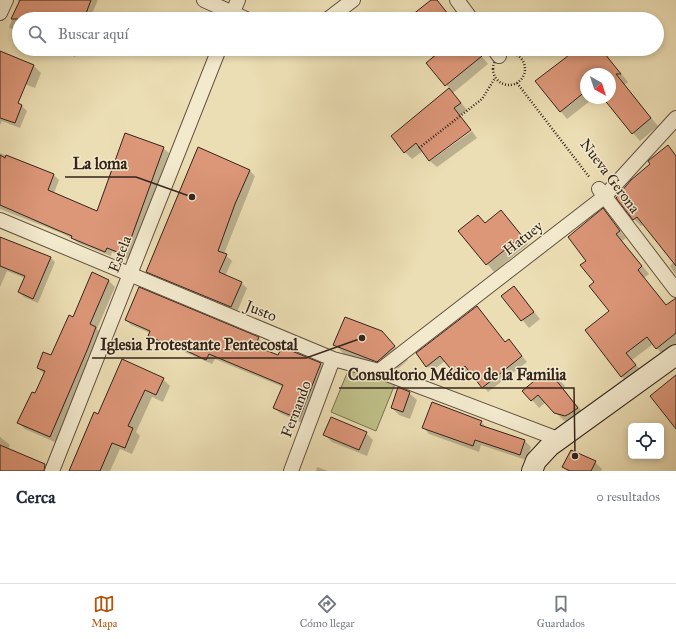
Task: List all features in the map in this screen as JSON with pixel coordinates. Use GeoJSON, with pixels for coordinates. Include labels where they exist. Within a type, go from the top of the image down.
{"type":"FeatureCollection","features":[{"type":"Feature","properties":{"kind":"main road"},"geometry":{"type":"LineString","coordinates":[[532,471],[536,461],[545,450],[558,439],[676,355]]}},
{"type":"Feature","properties":{"kind":"street"},"geometry":{"type":"LineString","coordinates":[[0,14],[6,0]]}},
{"type":"Feature","properties":{"kind":"street"},"geometry":{"type":"LineString","coordinates":[[204,0],[234,10]]}},
{"type":"Feature","properties":{"kind":"street"},"geometry":{"type":"LineString","coordinates":[[337,12],[353,0]]}},
{"type":"Feature","properties":{"kind":"street"},"geometry":{"type":"LineString","coordinates":[[457,0],[466,12]]}},
{"type":"Feature","properties":{"kind":"street","name":"Estela"},"geometry":{"type":"LineString","coordinates":[[52,471],[216,56]]}},
{"type":"Feature","properties":{"kind":"street","name":"Hatuey"},"geometry":{"type":"LineString","coordinates":[[379,371],[602,193],[676,118]]}},
{"type":"Feature","properties":{"kind":"street","name":"Nueva Gerona"},"geometry":{"type":"LineString","coordinates":[[602,193],[676,290]]}},
{"type":"Feature","properties":{"kind":"street","name":"Justo"},"geometry":{"type":"LineString","coordinates":[[0,220],[333,359],[379,371],[558,439]]}},
{"type":"Feature","properties":{"kind":"street","name":"Fernando"},"geometry":{"type":"LineString","coordinates":[[291,471],[333,359]]}},
{"type":"Feature","properties":{"kind":"path"},"geometry":{"type":"LineString","coordinates":[[419,148],[482,99],[495,78]]}},
{"type":"Feature","properties":{"kind":"path","name":"Nueva Gerona"},"geometry":{"type":"LineString","coordinates":[[517,83],[602,193]]}},
{"type":"Feature","properties":{"kind":"green space"},"geometry":{"type":"Polygon","coordinates":[[[350,366],[395,384],[376,431],[331,412],[350,366]]]}},
{"type":"Feature","properties":{"kind":"building"},"geometry":{"type":"Polygon","coordinates":[[[20,0],[91,0],[87,12],[14,12],[20,0]]]}},
{"type":"Feature","properties":{"kind":"building"},"geometry":{"type":"Polygon","coordinates":[[[431,0],[437,0],[446,12],[416,12],[431,0]]]}},
{"type":"Feature","properties":{"kind":"building"},"geometry":{"type":"Polygon","coordinates":[[[0,51],[34,65],[18,103],[22,105],[15,123],[0,118],[0,51]]]}},
{"type":"Feature","properties":{"kind":"building"},"geometry":{"type":"Polygon","coordinates":[[[434,56],[482,56],[445,86],[426,63],[434,56]]]}},
{"type":"Feature","properties":{"kind":"building"},"geometry":{"type":"Polygon","coordinates":[[[568,56],[607,56],[621,74],[616,74],[616,68],[580,68],[580,96],[560,112],[535,81],[568,56]]]}},
{"type":"Feature","properties":{"kind":"building"},"geometry":{"type":"Polygon","coordinates":[[[616,74],[651,118],[632,134],[608,104],[616,104],[616,74]]]}},
{"type":"Feature","properties":{"kind":"building"},"geometry":{"type":"Polygon","coordinates":[[[449,88],[461,103],[454,108],[471,130],[429,161],[416,143],[404,153],[391,136],[449,88]]]}},
{"type":"Feature","properties":{"kind":"building"},"geometry":{"type":"Polygon","coordinates":[[[125,133],[164,147],[125,255],[107,248],[105,252],[0,205],[0,155],[5,158],[6,155],[54,174],[48,190],[97,211],[125,133]]]}},
{"type":"Feature","properties":{"kind":"building"},"geometry":{"type":"Polygon","coordinates":[[[668,145],[676,156],[676,266],[637,217],[633,220],[616,198],[631,180],[650,164],[648,161],[668,145]]]}},
{"type":"Feature","properties":{"kind":"building"},"geometry":{"type":"Polygon","coordinates":[[[198,147],[250,170],[235,204],[218,251],[227,254],[219,272],[242,282],[231,307],[146,272],[198,147]]]}},
{"type":"Feature","properties":{"kind":"building"},"geometry":{"type":"Polygon","coordinates":[[[603,208],[620,231],[616,234],[642,266],[638,270],[666,305],[676,298],[676,333],[656,349],[647,337],[626,353],[636,365],[621,377],[585,330],[609,311],[589,286],[594,282],[580,265],[586,261],[568,237],[603,208]]]}},
{"type":"Feature","properties":{"kind":"building"},"geometry":{"type":"Polygon","coordinates":[[[501,210],[522,236],[486,265],[458,231],[478,215],[485,223],[501,210]]]}},
{"type":"Feature","properties":{"kind":"building"},"geometry":{"type":"Polygon","coordinates":[[[0,237],[51,257],[33,299],[18,292],[25,276],[0,266],[0,237]]]}},
{"type":"Feature","properties":{"kind":"building"},"geometry":{"type":"Polygon","coordinates":[[[92,272],[109,280],[90,324],[96,327],[50,437],[17,423],[32,392],[35,393],[45,371],[37,368],[43,352],[51,355],[69,315],[73,317],[92,272]]]}},
{"type":"Feature","properties":{"kind":"building"},"geometry":{"type":"Polygon","coordinates":[[[514,286],[534,312],[521,321],[501,296],[514,286]]]}},
{"type":"Feature","properties":{"kind":"building"},"geometry":{"type":"Polygon","coordinates":[[[139,287],[259,337],[255,346],[278,355],[282,347],[321,363],[299,419],[273,408],[283,385],[209,354],[206,360],[170,343],[169,345],[148,336],[150,331],[125,320],[139,287]]]}},
{"type":"Feature","properties":{"kind":"building"},"geometry":{"type":"Polygon","coordinates":[[[477,306],[505,342],[509,339],[522,356],[482,388],[465,366],[455,374],[440,356],[426,367],[416,353],[477,306]]]}},
{"type":"Feature","properties":{"kind":"building"},"geometry":{"type":"Polygon","coordinates":[[[345,317],[382,331],[395,346],[377,362],[333,345],[345,317]]]}},
{"type":"Feature","properties":{"kind":"building"},"geometry":{"type":"Polygon","coordinates":[[[122,359],[164,378],[156,395],[145,390],[128,426],[133,428],[125,448],[112,443],[100,471],[69,471],[94,412],[98,414],[122,359]]]}},
{"type":"Feature","properties":{"kind":"building"},"geometry":{"type":"Polygon","coordinates":[[[550,368],[558,379],[556,380],[578,408],[565,416],[554,413],[538,395],[531,401],[522,391],[550,368]]]}},
{"type":"Feature","properties":{"kind":"building"},"geometry":{"type":"Polygon","coordinates":[[[676,375],[676,429],[650,396],[676,375]]]}},
{"type":"Feature","properties":{"kind":"building"},"geometry":{"type":"Polygon","coordinates":[[[398,387],[410,392],[403,412],[391,408],[398,387]]]}},
{"type":"Feature","properties":{"kind":"building"},"geometry":{"type":"Polygon","coordinates":[[[432,402],[482,421],[480,425],[525,440],[520,455],[475,440],[473,446],[422,428],[432,402]]]}},
{"type":"Feature","properties":{"kind":"building"},"geometry":{"type":"Polygon","coordinates":[[[331,417],[367,432],[359,450],[323,435],[331,417]]]}},
{"type":"Feature","properties":{"kind":"building"},"geometry":{"type":"Polygon","coordinates":[[[0,445],[45,464],[44,471],[0,471],[0,445]]]}},
{"type":"Feature","properties":{"kind":"building"},"geometry":{"type":"Polygon","coordinates":[[[571,450],[596,461],[591,471],[570,471],[562,467],[571,450]]]}},
{"type":"Feature","properties":{"kind":"place","name":"La loma"},"geometry":{"type":"Point","coordinates":[192,197]}},
{"type":"Feature","properties":{"kind":"place","name":"Iglesia Protestante Pentecostal"},"geometry":{"type":"Point","coordinates":[362,338]}},
{"type":"Feature","properties":{"kind":"place","name":"Consultorio Médico de la Familia"},"geometry":{"type":"Point","coordinates":[575,456]}}]}
